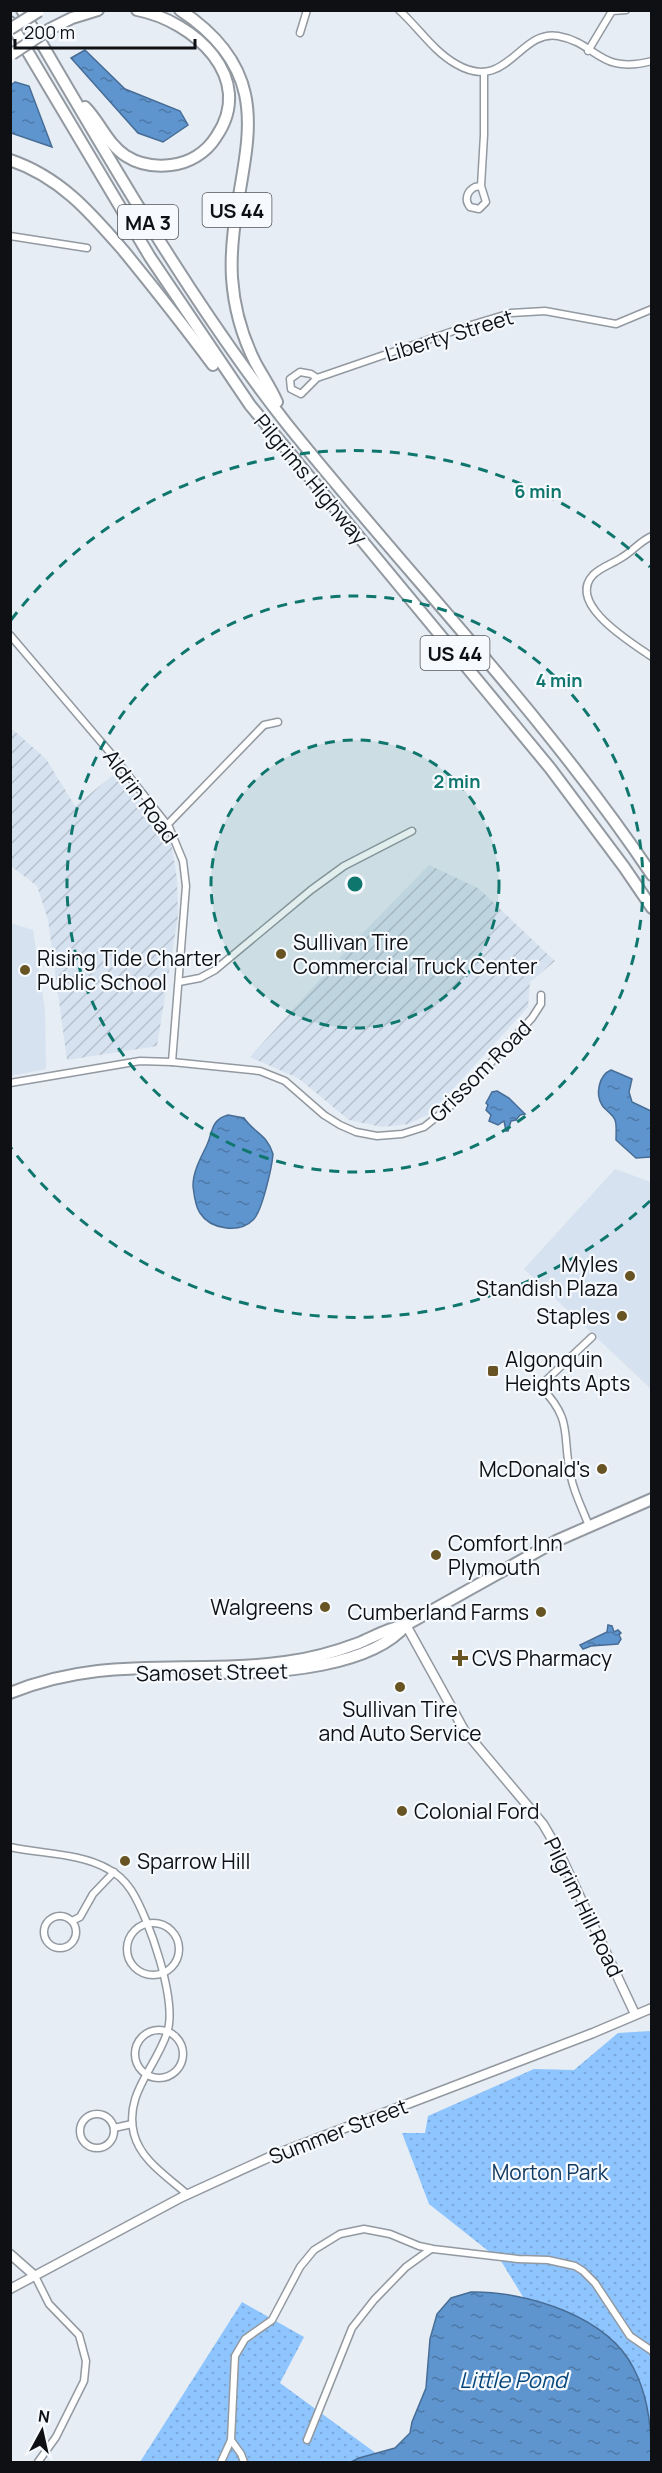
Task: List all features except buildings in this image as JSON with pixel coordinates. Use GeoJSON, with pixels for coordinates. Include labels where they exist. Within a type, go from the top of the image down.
{"type":"FeatureCollection","features":[{"type":"Feature","properties":{"kind":"highway","name":"Pilgrims Highway"},"geometry":{"type":"LineString","coordinates":[[22,10],[191,291],[240,362],[287,424],[530,714],[608,813],[651,875]]}},
{"type":"Feature","properties":{"kind":"highway"},"geometry":{"type":"LineString","coordinates":[[11,54],[50,29],[72,18],[98,10]]}},
{"type":"Feature","properties":{"kind":"highway"},"geometry":{"type":"LineString","coordinates":[[72,94],[91,113],[118,150],[136,161],[153,166],[175,165],[198,155],[213,142],[226,118],[229,100],[227,81],[218,62],[202,42],[180,26],[164,18],[137,10]]}},
{"type":"Feature","properties":{"kind":"highway","name":"US 44"},"geometry":{"type":"LineString","coordinates":[[180,10],[205,28],[222,48],[237,74],[245,98],[249,134],[232,241],[234,294],[246,342],[287,424]]}},
{"type":"Feature","properties":{"kind":"highway"},"geometry":{"type":"LineString","coordinates":[[10,29],[40,11]]}},
{"type":"Feature","properties":{"kind":"highway","name":"Pilgrims Highway"},"geometry":{"type":"LineString","coordinates":[[10,22],[150,257],[250,405],[550,768],[624,867],[651,908]]}},
{"type":"Feature","properties":{"kind":"highway","name":"US 44"},"geometry":{"type":"LineString","coordinates":[[10,160],[45,176],[68,191],[88,210],[151,282],[225,381],[250,405]]}},
{"type":"Feature","properties":{"kind":"highway","name":"Samoset Street"},"geometry":{"type":"LineString","coordinates":[[11,1695],[52,1678],[103,1669],[245,1666],[288,1662],[333,1652],[392,1628],[406,1625],[547,1545],[651,1499]]}},
{"type":"Feature","properties":{"kind":"main road","name":"Pilgrim Hill Road"},"geometry":{"type":"LineString","coordinates":[[406,1625],[464,1730],[543,1824],[557,1848],[635,2014]]}},
{"type":"Feature","properties":{"kind":"main road","name":"Summer Street"},"geometry":{"type":"LineString","coordinates":[[10,2289],[188,2194],[274,2155],[587,2035],[651,2008]]}},
{"type":"Feature","properties":{"kind":"main road"},"geometry":{"type":"LineString","coordinates":[[10,2254],[35,2276]]}},
{"type":"Feature","properties":{"kind":"street"},"geometry":{"type":"LineString","coordinates":[[300,33],[307,10]]}},
{"type":"Feature","properties":{"kind":"street"},"geometry":{"type":"LineString","coordinates":[[399,10],[443,56],[468,70],[484,72],[500,66],[546,36],[566,38],[614,64],[625,65],[651,61]]}},
{"type":"Feature","properties":{"kind":"street"},"geometry":{"type":"LineString","coordinates":[[588,51],[612,11],[626,10]]}},
{"type":"Feature","properties":{"kind":"street"},"geometry":{"type":"LineString","coordinates":[[481,186],[484,72]]}},
{"type":"Feature","properties":{"kind":"street"},"geometry":{"type":"LineString","coordinates":[[10,236],[87,248]]}},
{"type":"Feature","properties":{"kind":"street","name":"Liberty Street"},"geometry":{"type":"LineString","coordinates":[[317,378],[300,372],[290,380],[291,389],[301,394],[317,378],[511,313],[545,311],[616,324],[651,309]]}},
{"type":"Feature","properties":{"kind":"street"},"geometry":{"type":"LineString","coordinates":[[651,536],[623,557],[595,573],[587,588],[589,601],[600,616],[651,657]]}},
{"type":"Feature","properties":{"kind":"street","name":"Aldrin Road"},"geometry":{"type":"LineString","coordinates":[[10,635],[113,756],[167,825],[178,845],[185,873],[172,1062]]}},
{"type":"Feature","properties":{"kind":"street"},"geometry":{"type":"LineString","coordinates":[[167,825],[264,725],[278,722]]}},
{"type":"Feature","properties":{"kind":"street"},"geometry":{"type":"LineString","coordinates":[[179,982],[200,978],[215,970],[311,890],[348,864],[412,831]]}},
{"type":"Feature","properties":{"kind":"street","name":"Grissom Road"},"geometry":{"type":"LineString","coordinates":[[10,1083],[123,1063],[172,1062],[269,1074],[293,1086],[324,1115],[340,1125],[356,1132],[377,1136],[402,1134],[424,1127],[453,1104],[532,1018],[541,1004],[542,995]]}},
{"type":"Feature","properties":{"kind":"street"},"geometry":{"type":"LineString","coordinates":[[589,1526],[571,1479],[566,1426],[561,1412],[540,1386],[592,1337]]}},
{"type":"Feature","properties":{"kind":"street"},"geometry":{"type":"LineString","coordinates":[[10,1847],[90,1861],[114,1872],[132,1890],[147,1924],[171,2008],[168,2031],[135,2098],[132,2124],[142,2153],[188,2194]]}},
{"type":"Feature","properties":{"kind":"street"},"geometry":{"type":"LineString","coordinates":[[72,1922],[80,1917],[93,1894],[114,1872]]}},
{"type":"Feature","properties":{"kind":"street"},"geometry":{"type":"LineString","coordinates":[[63,1916],[72,1922],[76,1933],[71,1944],[60,1949],[48,1943],[44,1930],[49,1920],[63,1916]]}},
{"type":"Feature","properties":{"kind":"street"},"geometry":{"type":"LineString","coordinates":[[147,1924],[165,1927],[178,1941],[173,1966],[162,1973],[151,1975],[139,1971],[128,1955],[128,1942],[131,1936],[147,1924]]}},
{"type":"Feature","properties":{"kind":"street"},"geometry":{"type":"LineString","coordinates":[[152,2030],[168,2031],[177,2037],[182,2046],[183,2057],[179,2067],[167,2077],[156,2078],[146,2074],[136,2062],[136,2045],[142,2036],[152,2030]]}},
{"type":"Feature","properties":{"kind":"street"},"geometry":{"type":"LineString","coordinates":[[93,2115],[106,2117],[114,2128],[114,2136],[110,2144],[98,2148],[87,2144],[81,2134],[82,2123],[93,2115]]}},
{"type":"Feature","properties":{"kind":"street"},"geometry":{"type":"LineString","coordinates":[[114,2128],[132,2124]]}},
{"type":"Feature","properties":{"kind":"street"},"geometry":{"type":"LineString","coordinates":[[221,2463],[231,2440],[233,2365],[239,2346],[253,2332],[272,2320],[300,2267],[314,2250],[340,2234],[364,2229],[390,2234],[419,2246],[518,2259],[548,2260],[575,2266],[595,2283],[630,2336],[651,2351]]}},
{"type":"Feature","properties":{"kind":"street"},"geometry":{"type":"LineString","coordinates":[[307,2440],[352,2328],[374,2300],[406,2267],[431,2248]]}},
{"type":"Feature","properties":{"kind":"street"},"geometry":{"type":"LineString","coordinates":[[35,2276],[49,2304],[79,2335],[86,2361],[84,2381],[56,2437],[38,2463]]}},
{"type":"Feature","properties":{"kind":"street"},"geometry":{"type":"LineString","coordinates":[[231,2440],[241,2454],[244,2463]]}},
{"type":"Feature","properties":{"kind":"shaded area"},"geometry":{"type":"Polygon","coordinates":[[[11,728],[46,759],[75,806],[117,772],[171,842],[177,878],[178,916],[157,1046],[67,1060],[48,920],[37,886],[11,866],[11,728]]]}},
{"type":"Feature","properties":{"kind":"shaded area"},"geometry":{"type":"Polygon","coordinates":[[[429,865],[478,888],[555,961],[530,982],[528,1007],[430,1114],[408,1124],[382,1127],[349,1120],[298,1078],[250,1057],[355,941],[429,865]]]}},
{"type":"Feature","properties":{"kind":"shaded area","name":"Rising Tide Charter Public School"},"geometry":{"type":"Polygon","coordinates":[[[11,923],[33,930],[45,1010],[46,1069],[11,1076],[11,923]]]}},
{"type":"Feature","properties":{"kind":"shaded area","name":"Myles Standish Plaza"},"geometry":{"type":"Polygon","coordinates":[[[615,1169],[651,1182],[651,1389],[524,1269],[615,1169]]]}},
{"type":"Feature","properties":{"kind":"green space","name":"Morton Park"},"geometry":{"type":"Polygon","coordinates":[[[651,2031],[651,2462],[390,2462],[525,2300],[501,2261],[429,2204],[402,2133],[425,2133],[428,2116],[534,2069],[574,2070],[618,2033],[651,2031]]]}},
{"type":"Feature","properties":{"kind":"green space"},"geometry":{"type":"Polygon","coordinates":[[[242,2302],[304,2337],[280,2383],[388,2462],[140,2462],[242,2302]]]}},
{"type":"Feature","properties":{"kind":"water"},"geometry":{"type":"Polygon","coordinates":[[[85,50],[125,89],[180,111],[188,125],[163,142],[138,133],[71,58],[85,50]]]}},
{"type":"Feature","properties":{"kind":"water"},"geometry":{"type":"Polygon","coordinates":[[[15,82],[29,86],[52,147],[11,133],[11,85],[15,82]]]}},
{"type":"Feature","properties":{"kind":"water"},"geometry":{"type":"Polygon","coordinates":[[[611,1070],[632,1079],[629,1092],[632,1102],[651,1111],[651,1157],[636,1158],[616,1140],[615,1120],[602,1105],[599,1096],[601,1080],[611,1070]]]}},
{"type":"Feature","properties":{"kind":"water"},"geometry":{"type":"Polygon","coordinates":[[[497,1091],[509,1098],[525,1114],[511,1121],[508,1131],[506,1131],[504,1121],[498,1125],[489,1121],[491,1115],[486,1110],[488,1105],[486,1103],[492,1092],[497,1091]]]}},
{"type":"Feature","properties":{"kind":"water"},"geometry":{"type":"Polygon","coordinates":[[[228,1115],[244,1118],[264,1138],[273,1154],[260,1208],[253,1220],[233,1228],[217,1226],[200,1213],[193,1186],[199,1161],[213,1128],[218,1120],[228,1115]]]}},
{"type":"Feature","properties":{"kind":"water"},"geometry":{"type":"Polygon","coordinates":[[[608,1625],[612,1626],[614,1632],[618,1630],[621,1633],[618,1644],[591,1646],[583,1649],[580,1645],[607,1632],[608,1625]]]}},
{"type":"Feature","properties":{"kind":"water","name":"Little Pond"},"geometry":{"type":"Polygon","coordinates":[[[471,2292],[516,2296],[563,2310],[586,2321],[622,2350],[634,2369],[643,2391],[651,2438],[651,2462],[351,2462],[395,2448],[410,2433],[412,2422],[426,2388],[430,2339],[437,2314],[451,2298],[471,2292]]]}},
{"type":"Feature","properties":{"kind":"place","name":"Sullivan Tire Commercial Truck Center"},"geometry":{"type":"Point","coordinates":[281,954]}},
{"type":"Feature","properties":{"kind":"place","name":"Rising Tide Charter Public School"},"geometry":{"type":"Point","coordinates":[25,970]}},
{"type":"Feature","properties":{"kind":"place","name":"Myles Standish Plaza"},"geometry":{"type":"Point","coordinates":[630,1276]}},
{"type":"Feature","properties":{"kind":"place","name":"Staples"},"geometry":{"type":"Point","coordinates":[622,1316]}},
{"type":"Feature","properties":{"kind":"place","name":"Algonquin Heights Apts"},"geometry":{"type":"Point","coordinates":[493,1371]}},
{"type":"Feature","properties":{"kind":"place","name":"McDonald's"},"geometry":{"type":"Point","coordinates":[602,1469]}},
{"type":"Feature","properties":{"kind":"place","name":"Comfort Inn Plymouth"},"geometry":{"type":"Point","coordinates":[436,1555]}},
{"type":"Feature","properties":{"kind":"place","name":"Walgreens"},"geometry":{"type":"Point","coordinates":[325,1607]}},
{"type":"Feature","properties":{"kind":"place","name":"Cumberland Farms"},"geometry":{"type":"Point","coordinates":[541,1612]}},
{"type":"Feature","properties":{"kind":"place","name":"CVS Pharmacy"},"geometry":{"type":"Point","coordinates":[460,1658]}},
{"type":"Feature","properties":{"kind":"place","name":"Sullivan Tire and Auto Service"},"geometry":{"type":"Point","coordinates":[400,1687]}},
{"type":"Feature","properties":{"kind":"place","name":"Colonial Ford"},"geometry":{"type":"Point","coordinates":[402,1811]}},
{"type":"Feature","properties":{"kind":"place","name":"Sparrow Hill"},"geometry":{"type":"Point","coordinates":[125,1861]}}]}
